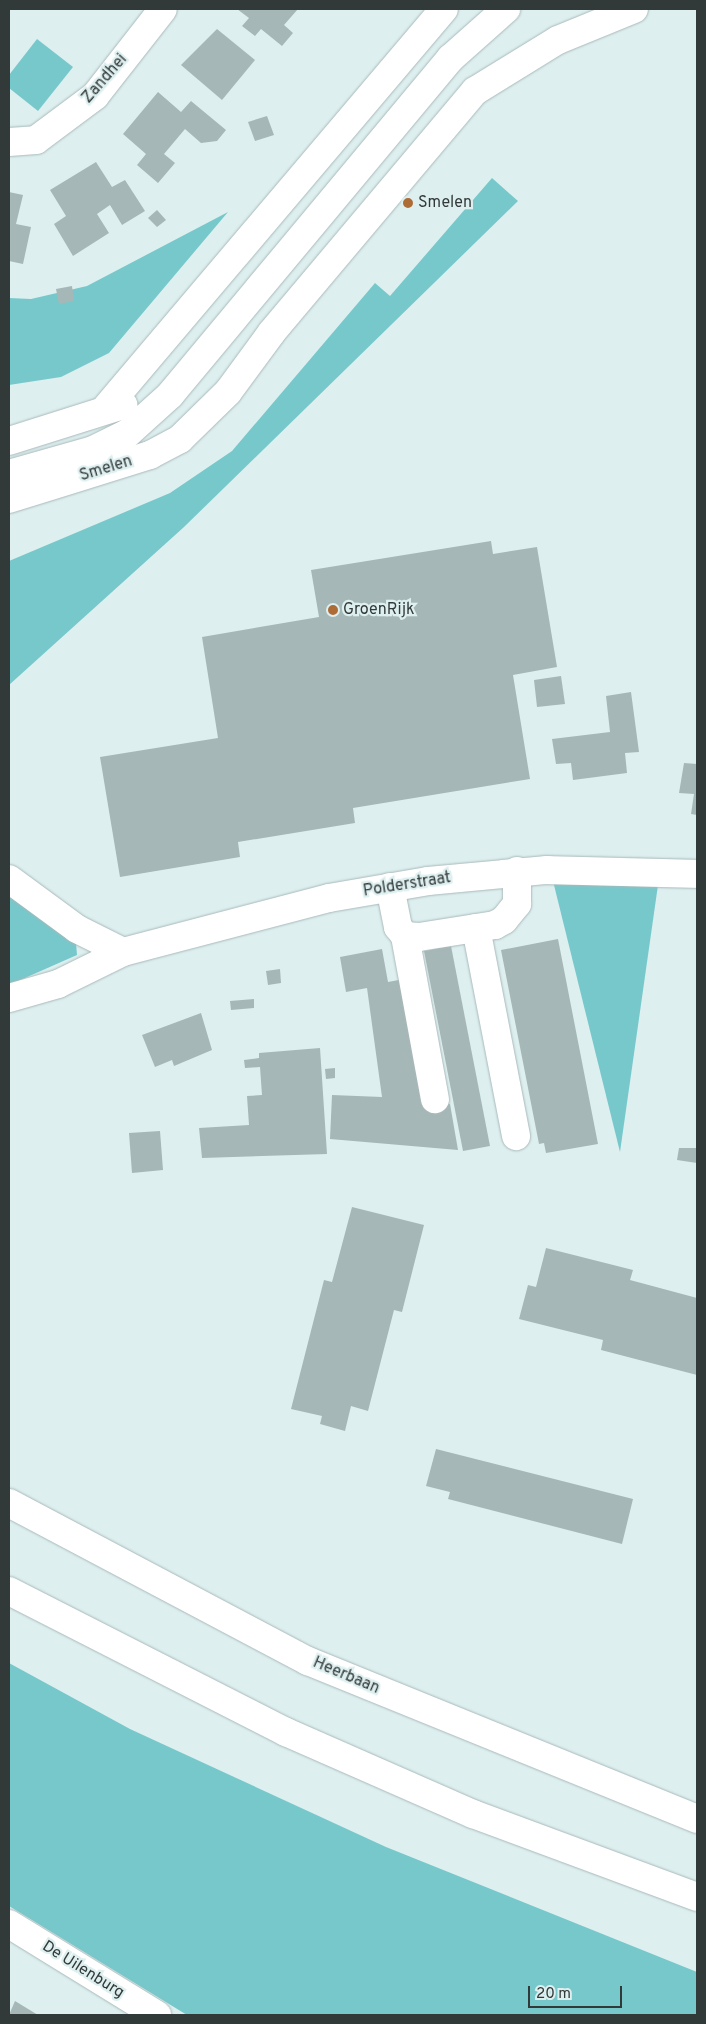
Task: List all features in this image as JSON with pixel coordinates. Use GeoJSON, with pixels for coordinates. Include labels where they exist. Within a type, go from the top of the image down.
{"type":"FeatureCollection","features":[{"type":"Feature","properties":{"kind":"street","name":"Zandhei"},"geometry":{"type":"LineString","coordinates":[[9,142],[36,140],[95,96],[163,9]]}},
{"type":"Feature","properties":{"kind":"street","name":"Smelen"},"geometry":{"type":"LineString","coordinates":[[105,409],[444,9]]}},
{"type":"Feature","properties":{"kind":"street","name":"Smelen"},"geometry":{"type":"LineString","coordinates":[[9,474],[93,450],[128,433],[170,395],[451,58],[506,9]]}},
{"type":"Feature","properties":{"kind":"street","name":"Smelen"},"geometry":{"type":"LineString","coordinates":[[9,499],[150,455],[180,439],[228,392],[272,332],[475,91],[520,60],[581,29],[634,9]]}},
{"type":"Feature","properties":{"kind":"street","name":"Smelen"},"geometry":{"type":"LineString","coordinates":[[9,441],[85,420],[105,409],[170,395],[223,368],[272,332]]}},
{"type":"Feature","properties":{"kind":"street","name":"Polderstraat"},"geometry":{"type":"LineString","coordinates":[[9,998],[58,984],[123,952],[320,900],[390,887],[517,872],[608,868],[697,874]]}},
{"type":"Feature","properties":{"kind":"street"},"geometry":{"type":"LineString","coordinates":[[405,936],[495,925],[512,912],[518,895],[517,872]]}},
{"type":"Feature","properties":{"kind":"street"},"geometry":{"type":"LineString","coordinates":[[9,879],[77,929],[123,952]]}},
{"type":"Feature","properties":{"kind":"street"},"geometry":{"type":"LineString","coordinates":[[390,887],[405,936],[435,1099]]}},
{"type":"Feature","properties":{"kind":"street"},"geometry":{"type":"LineString","coordinates":[[476,928],[516,1136]]}},
{"type":"Feature","properties":{"kind":"street","name":"Heerbaan"},"geometry":{"type":"LineString","coordinates":[[9,1503],[308,1661],[697,1819]]}},
{"type":"Feature","properties":{"kind":"street"},"geometry":{"type":"LineString","coordinates":[[9,1591],[286,1732],[473,1814],[697,1897]]}},
{"type":"Feature","properties":{"kind":"street","name":"De Uilenburg"},"geometry":{"type":"LineString","coordinates":[[9,1924],[157,2015]]}},
{"type":"Feature","properties":{"kind":"shaded area"},"geometry":{"type":"Polygon","coordinates":[[[37,39],[73,67],[38,111],[9,88],[9,75],[37,39]]]}},
{"type":"Feature","properties":{"kind":"shaded area"},"geometry":{"type":"Polygon","coordinates":[[[492,178],[518,201],[184,527],[9,685],[9,561],[170,493],[232,451],[375,283],[390,296],[492,178]]]}},
{"type":"Feature","properties":{"kind":"shaded area"},"geometry":{"type":"Polygon","coordinates":[[[228,212],[109,353],[61,377],[9,385],[9,298],[31,299],[87,286],[228,212]]]}},
{"type":"Feature","properties":{"kind":"shaded area"},"geometry":{"type":"Polygon","coordinates":[[[553,881],[658,885],[620,1152],[553,881]]]}},
{"type":"Feature","properties":{"kind":"shaded area"},"geometry":{"type":"Polygon","coordinates":[[[9,895],[76,943],[77,955],[9,985],[9,895]]]}},
{"type":"Feature","properties":{"kind":"shaded area"},"geometry":{"type":"Polygon","coordinates":[[[9,1663],[130,1729],[386,1847],[697,1972],[697,2015],[187,2015],[9,1906],[9,1663]]]}},
{"type":"Feature","properties":{"kind":"building"},"geometry":{"type":"Polygon","coordinates":[[[237,9],[298,9],[284,25],[293,33],[282,46],[261,29],[255,36],[242,26],[249,18],[237,9]]]}},
{"type":"Feature","properties":{"kind":"building"},"geometry":{"type":"Polygon","coordinates":[[[217,29],[255,60],[222,100],[181,65],[217,29]]]}},
{"type":"Feature","properties":{"kind":"building"},"geometry":{"type":"Polygon","coordinates":[[[158,92],[181,112],[191,101],[226,130],[217,141],[201,143],[185,129],[164,154],[175,163],[158,183],[137,165],[146,154],[123,134],[158,92]]]}},
{"type":"Feature","properties":{"kind":"building"},"geometry":{"type":"Polygon","coordinates":[[[267,116],[274,135],[255,141],[248,122],[267,116]]]}},
{"type":"Feature","properties":{"kind":"building"},"geometry":{"type":"Polygon","coordinates":[[[96,162],[112,187],[125,180],[145,211],[122,225],[110,205],[97,214],[109,233],[73,256],[54,224],[66,216],[50,190],[96,162]]]}},
{"type":"Feature","properties":{"kind":"building"},"geometry":{"type":"Polygon","coordinates":[[[9,192],[23,195],[16,224],[31,227],[23,264],[9,261],[9,192]]]}},
{"type":"Feature","properties":{"kind":"building"},"geometry":{"type":"Polygon","coordinates":[[[157,210],[166,220],[157,227],[148,218],[157,210]]]}},
{"type":"Feature","properties":{"kind":"building"},"geometry":{"type":"Polygon","coordinates":[[[72,286],[74,301],[59,304],[56,289],[72,286]]]}},
{"type":"Feature","properties":{"kind":"building"},"geometry":{"type":"Polygon","coordinates":[[[491,541],[493,554],[537,547],[557,667],[513,675],[530,779],[353,808],[355,823],[238,842],[240,857],[120,877],[100,757],[218,738],[202,637],[319,617],[311,570],[491,541]]]}},
{"type":"Feature","properties":{"kind":"building"},"geometry":{"type":"Polygon","coordinates":[[[561,676],[565,704],[537,707],[534,680],[561,676]]]}},
{"type":"Feature","properties":{"kind":"building"},"geometry":{"type":"Polygon","coordinates":[[[631,692],[639,752],[625,753],[627,773],[573,780],[571,763],[556,764],[552,739],[610,732],[606,696],[631,692]]]}},
{"type":"Feature","properties":{"kind":"building"},"geometry":{"type":"Polygon","coordinates":[[[684,763],[697,764],[697,815],[691,814],[694,794],[679,793],[684,763]]]}},
{"type":"Feature","properties":{"kind":"building"},"geometry":{"type":"Polygon","coordinates":[[[558,939],[598,1144],[546,1153],[544,1143],[539,1144],[501,950],[558,939]]]}},
{"type":"Feature","properties":{"kind":"building"},"geometry":{"type":"Polygon","coordinates":[[[451,946],[490,1146],[463,1151],[424,951],[451,946]]]}},
{"type":"Feature","properties":{"kind":"building"},"geometry":{"type":"Polygon","coordinates":[[[382,949],[388,982],[404,979],[428,1108],[450,1104],[458,1150],[330,1139],[332,1095],[382,1097],[367,988],[346,992],[340,957],[382,949]]]}},
{"type":"Feature","properties":{"kind":"building"},"geometry":{"type":"Polygon","coordinates":[[[280,969],[281,983],[268,985],[266,971],[280,969]]]}},
{"type":"Feature","properties":{"kind":"building"},"geometry":{"type":"Polygon","coordinates":[[[254,999],[254,1008],[231,1010],[230,1001],[254,999]]]}},
{"type":"Feature","properties":{"kind":"building"},"geometry":{"type":"Polygon","coordinates":[[[201,1013],[212,1050],[174,1066],[172,1060],[155,1067],[142,1035],[201,1013]]]}},
{"type":"Feature","properties":{"kind":"building"},"geometry":{"type":"Polygon","coordinates":[[[320,1048],[327,1154],[202,1158],[199,1128],[249,1125],[247,1096],[262,1095],[260,1067],[245,1068],[244,1060],[259,1058],[259,1053],[320,1048]]]}},
{"type":"Feature","properties":{"kind":"building"},"geometry":{"type":"Polygon","coordinates":[[[335,1068],[335,1078],[326,1079],[325,1069],[335,1068]]]}},
{"type":"Feature","properties":{"kind":"building"},"geometry":{"type":"Polygon","coordinates":[[[160,1131],[163,1170],[132,1173],[129,1133],[160,1131]]]}},
{"type":"Feature","properties":{"kind":"building"},"geometry":{"type":"Polygon","coordinates":[[[679,1148],[697,1148],[697,1163],[677,1160],[679,1148]]]}},
{"type":"Feature","properties":{"kind":"building"},"geometry":{"type":"Polygon","coordinates":[[[352,1207],[424,1225],[402,1312],[394,1310],[368,1411],[351,1406],[345,1431],[320,1424],[322,1416],[291,1409],[324,1280],[332,1282],[352,1207]]]}},
{"type":"Feature","properties":{"kind":"building"},"geometry":{"type":"Polygon","coordinates":[[[546,1248],[633,1270],[630,1280],[697,1298],[697,1375],[601,1350],[603,1340],[519,1319],[528,1285],[536,1287],[546,1248]]]}},
{"type":"Feature","properties":{"kind":"building"},"geometry":{"type":"Polygon","coordinates":[[[436,1449],[633,1499],[622,1544],[448,1499],[450,1492],[426,1486],[436,1449]]]}},
{"type":"Feature","properties":{"kind":"building"},"geometry":{"type":"Polygon","coordinates":[[[15,2001],[38,2015],[9,2015],[15,2001]]]}},
{"type":"Feature","properties":{"kind":"place","name":"Smelen"},"geometry":{"type":"Point","coordinates":[408,203]}},
{"type":"Feature","properties":{"kind":"place","name":"GroenRijk"},"geometry":{"type":"Point","coordinates":[333,610]}}]}
